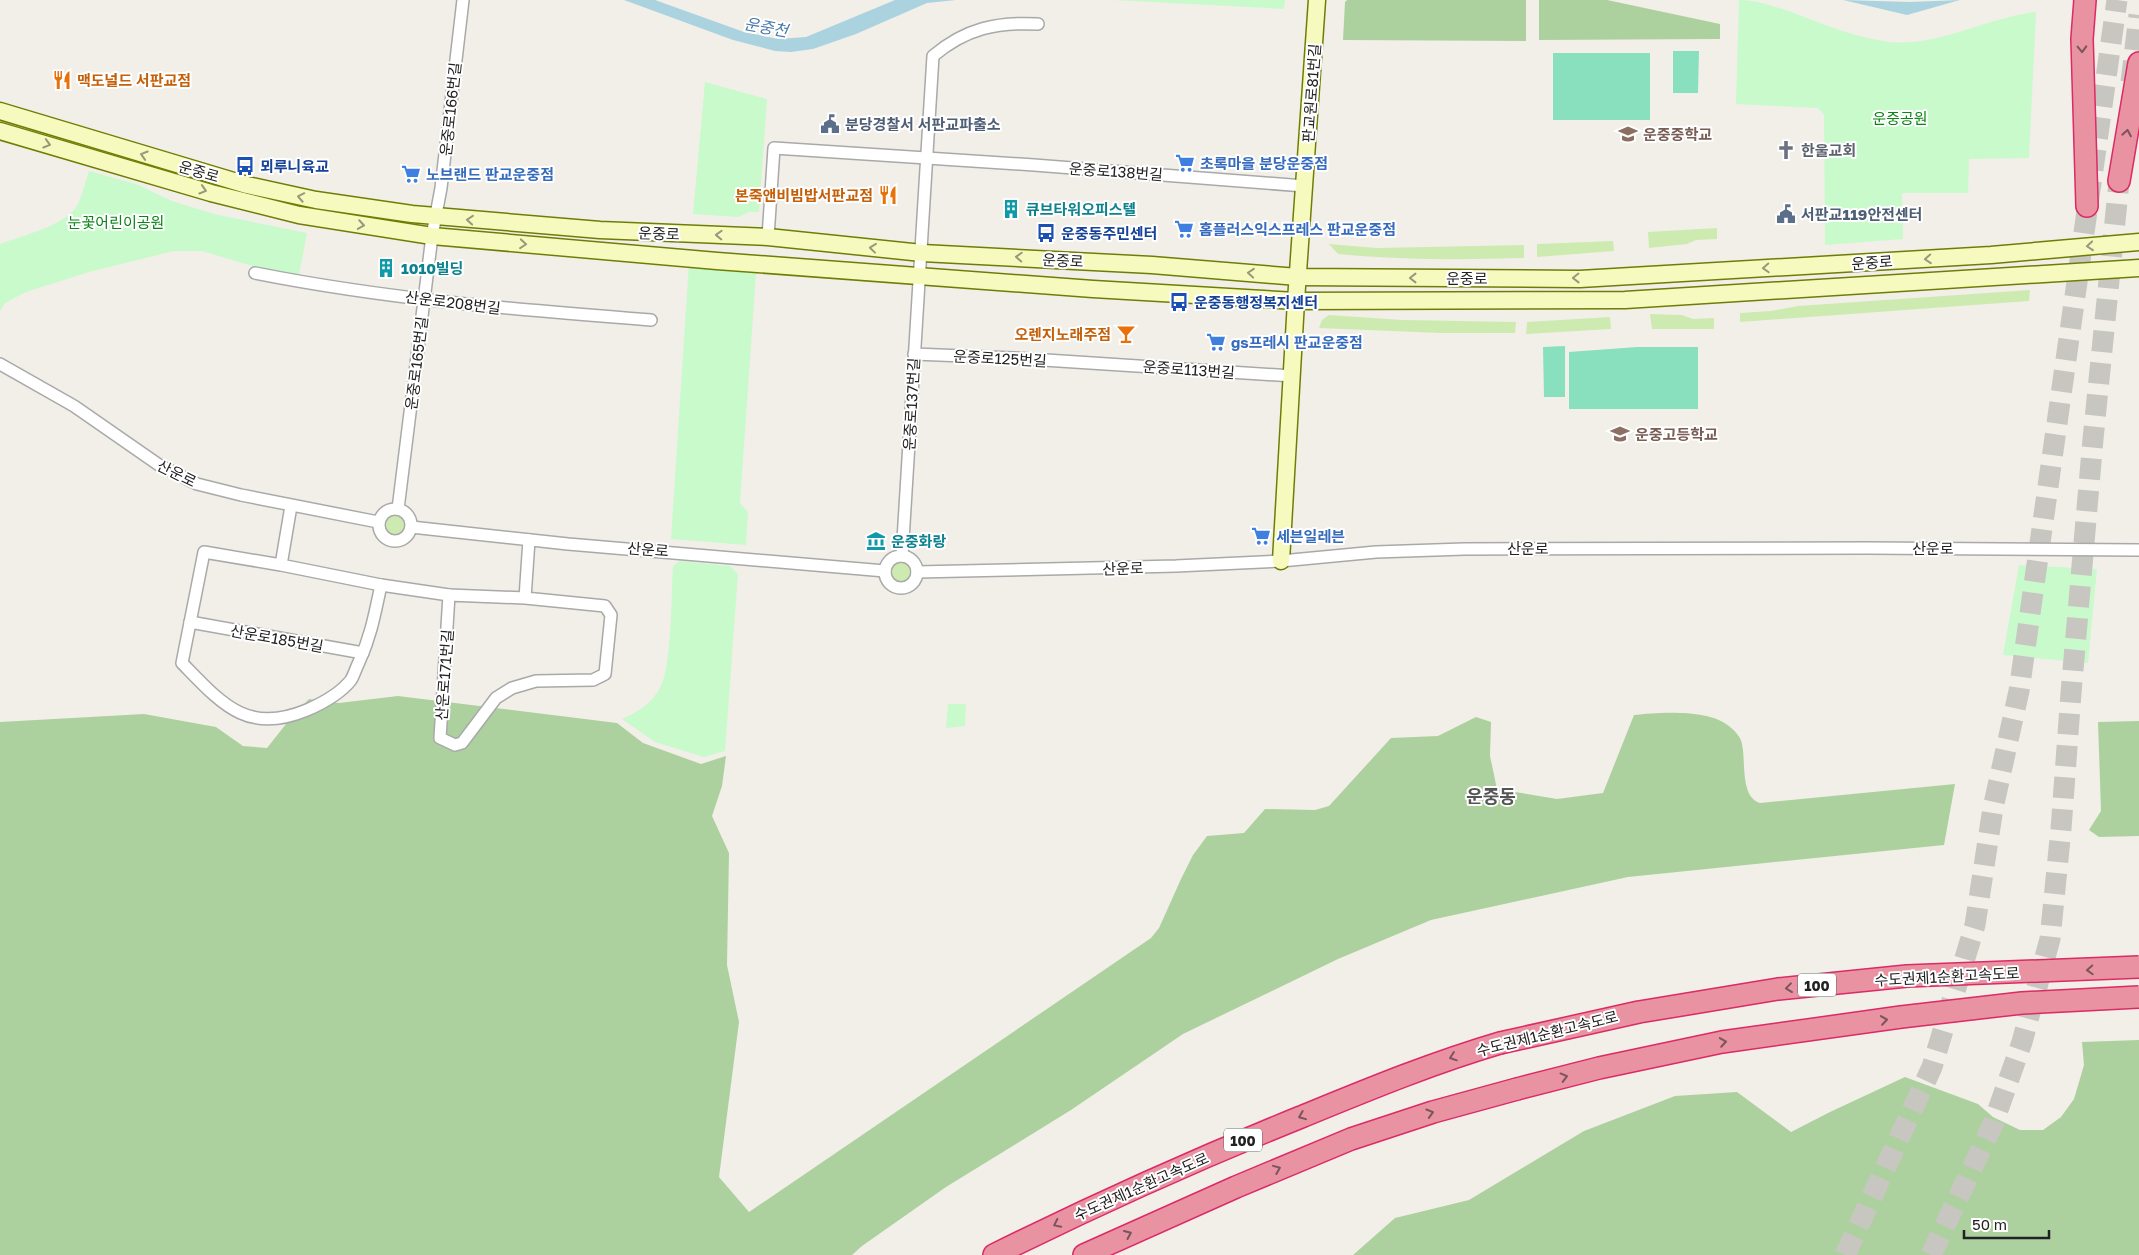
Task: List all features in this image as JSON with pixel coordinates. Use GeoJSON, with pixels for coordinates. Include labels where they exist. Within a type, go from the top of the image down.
{"type":"FeatureCollection","features":[{"type":"Feature","properties":{"kind":"highway"},"geometry":{"type":"LineString","coordinates":[[2085,0],[2082,39],[2088,206]]}},
{"type":"Feature","properties":{"kind":"highway"},"geometry":{"type":"LineString","coordinates":[[2119,182],[2139,63]]}},
{"type":"Feature","properties":{"kind":"highway","name":"수도권제1순환고속도로"},"geometry":{"type":"LineString","coordinates":[[994,1255],[1097,1204],[1199,1158],[1406,1075],[1500,1043],[1639,1012],[1826,984],[1907,976],[2004,974],[2139,967]]}},
{"type":"Feature","properties":{"kind":"highway","name":"수도권제1순환고속도로"},"geometry":{"type":"LineString","coordinates":[[1084,1255],[1236,1186],[1351,1139],[1433,1112],[1599,1068],[1722,1042],[1901,1017],[2022,1003],[2139,997]]}},
{"type":"Feature","properties":{"kind":"main road","name":"판교원로81번길"},"geometry":{"type":"LineString","coordinates":[[1298,277],[1317,0]]}},
{"type":"Feature","properties":{"kind":"main road","name":"운중로"},"geometry":{"type":"LineString","coordinates":[[0,111],[187,168],[286,194],[435,217],[600,230],[768,237],[922,253],[1152,265],[1298,277],[1580,279],[1951,257],[2139,242]]}},
{"type":"Feature","properties":{"kind":"main road","name":"운중로"},"geometry":{"type":"LineString","coordinates":[[0,131],[211,193],[298,215],[432,236],[717,262],[1093,289],[1296,301],[1625,300],[2139,268]]}},
{"type":"Feature","properties":{"kind":"main road"},"geometry":{"type":"LineString","coordinates":[[1281,561],[1298,277]]}},
{"type":"Feature","properties":{"kind":"street","name":"운중로166번길"},"geometry":{"type":"LineString","coordinates":[[435,217],[441,188],[462,0]]}},
{"type":"Feature","properties":{"kind":"street"},"geometry":{"type":"LineString","coordinates":[[922,253],[933,56],[951,42],[988,26],[1019,23],[1038,24]]}},
{"type":"Feature","properties":{"kind":"street","name":"운중로138번길"},"geometry":{"type":"LineString","coordinates":[[768,237],[774,148],[1304,186]]}},
{"type":"Feature","properties":{"kind":"street","name":"운중로165번길"},"geometry":{"type":"LineString","coordinates":[[398,508],[435,217]]}},
{"type":"Feature","properties":{"kind":"street","name":"운중로137번길"},"geometry":{"type":"LineString","coordinates":[[902,556],[922,253]]}},
{"type":"Feature","properties":{"kind":"street","name":"산운로208번길"},"geometry":{"type":"LineString","coordinates":[[255,273],[318,286],[516,309],[651,320]]}},
{"type":"Feature","properties":{"kind":"street","name":"운중로125번길"},"geometry":{"type":"LineString","coordinates":[[914,354],[1085,362]]}},
{"type":"Feature","properties":{"kind":"street","name":"운중로113번길"},"geometry":{"type":"LineString","coordinates":[[1085,362],[1293,376]]}},
{"type":"Feature","properties":{"kind":"street","name":"산운로"},"geometry":{"type":"LineString","coordinates":[[0,364],[74,406],[159,465],[197,484],[292,506],[378,522]]}},
{"type":"Feature","properties":{"kind":"street"},"geometry":{"type":"LineString","coordinates":[[281,564],[292,506]]}},
{"type":"Feature","properties":{"kind":"street"},"geometry":{"type":"LineString","coordinates":[[398,508],[410,517],[411,527],[402,540],[392,541],[383,536],[378,527],[378,522],[383,513],[398,508]]}},
{"type":"Feature","properties":{"kind":"street","name":"산운로"},"geometry":{"type":"LineString","coordinates":[[411,527],[530,540],[885,571]]}},
{"type":"Feature","properties":{"kind":"street"},"geometry":{"type":"LineString","coordinates":[[525,598],[530,540]]}},
{"type":"Feature","properties":{"kind":"street","name":"산운로"},"geometry":{"type":"LineString","coordinates":[[917,572],[1075,570],[1281,561],[1376,552],[1521,548],[2139,550]]}},
{"type":"Feature","properties":{"kind":"street"},"geometry":{"type":"LineString","coordinates":[[204,552],[281,564],[381,585],[369,640],[351,680],[333,697],[289,717],[269,720],[246,716],[230,708],[214,696],[182,663],[204,552]]}},
{"type":"Feature","properties":{"kind":"street"},"geometry":{"type":"LineString","coordinates":[[897,556],[902,556],[912,559],[917,568],[914,582],[905,587],[891,584],[885,571],[889,562],[897,556]]}},
{"type":"Feature","properties":{"kind":"street","name":"산운로171번길"},"geometry":{"type":"LineString","coordinates":[[381,585],[449,595],[525,598],[605,606],[611,614],[605,674],[592,680],[536,681],[512,688],[496,698],[462,743],[455,745],[440,738],[449,595]]}},
{"type":"Feature","properties":{"kind":"street","name":"산운로185번길"},"geometry":{"type":"LineString","coordinates":[[190,622],[363,653]]}},
{"type":"Feature","properties":{"kind":"green space"},"geometry":{"type":"Polygon","coordinates":[[[1113,0],[1285,0],[1284,9],[1113,0]]]}},
{"type":"Feature","properties":{"kind":"green space"},"geometry":{"type":"Polygon","coordinates":[[[1347,0],[1526,0],[1526,41],[1343,40],[1345,2],[1347,0]]]}},
{"type":"Feature","properties":{"kind":"green space"},"geometry":{"type":"Polygon","coordinates":[[[1539,0],[1607,0],[1720,24],[1720,39],[1539,40],[1539,0]]]}},
{"type":"Feature","properties":{"kind":"green space","name":"운중공원"},"geometry":{"type":"Polygon","coordinates":[[[1739,0],[1767,4],[1853,34],[1890,42],[1926,40],[2018,15],[2036,12],[2029,158],[1969,159],[1968,193],[1902,193],[1903,239],[1825,245],[1824,115],[1818,108],[1736,104],[1739,0]]]}},
{"type":"Feature","properties":{"kind":"green space"},"geometry":{"type":"Polygon","coordinates":[[[1673,51],[1699,51],[1698,93],[1673,93],[1673,51]]]}},
{"type":"Feature","properties":{"kind":"green space"},"geometry":{"type":"Polygon","coordinates":[[[1553,53],[1650,53],[1650,120],[1553,120],[1553,53]]]}},
{"type":"Feature","properties":{"kind":"green space"},"geometry":{"type":"Polygon","coordinates":[[[705,82],[767,99],[759,212],[749,212],[738,217],[693,214],[705,82]]]}},
{"type":"Feature","properties":{"kind":"green space","name":"눈꽃어린이공원"},"geometry":{"type":"Polygon","coordinates":[[[89,171],[136,184],[172,201],[214,214],[307,233],[299,275],[249,265],[202,251],[174,251],[89,272],[26,292],[5,303],[0,311],[0,244],[43,229],[65,218],[78,204],[89,171]]]}},
{"type":"Feature","properties":{"kind":"green space"},"geometry":{"type":"Polygon","coordinates":[[[1717,228],[1717,239],[1696,240],[1687,244],[1649,248],[1648,232],[1717,228]]]}},
{"type":"Feature","properties":{"kind":"green space"},"geometry":{"type":"Polygon","coordinates":[[[1613,241],[1614,251],[1537,257],[1537,244],[1613,241]]]}},
{"type":"Feature","properties":{"kind":"green space"},"geometry":{"type":"Polygon","coordinates":[[[1329,244],[1377,248],[1524,245],[1524,258],[1431,259],[1361,256],[1338,254],[1329,244]]]}},
{"type":"Feature","properties":{"kind":"green space"},"geometry":{"type":"Polygon","coordinates":[[[689,263],[723,266],[756,273],[740,503],[748,512],[746,545],[671,539],[689,263]]]}},
{"type":"Feature","properties":{"kind":"green space"},"geometry":{"type":"Polygon","coordinates":[[[2030,290],[2029,301],[1740,322],[1740,313],[1771,311],[1798,306],[2030,290]]]}},
{"type":"Feature","properties":{"kind":"green space"},"geometry":{"type":"Polygon","coordinates":[[[1650,314],[1682,315],[1693,319],[1714,318],[1714,329],[1652,329],[1650,314]]]}},
{"type":"Feature","properties":{"kind":"green space"},"geometry":{"type":"Polygon","coordinates":[[[1329,315],[1403,320],[1516,322],[1515,333],[1440,333],[1319,328],[1322,320],[1329,315]]]}},
{"type":"Feature","properties":{"kind":"green space"},"geometry":{"type":"Polygon","coordinates":[[[1610,317],[1611,329],[1526,334],[1527,322],[1610,317]]]}},
{"type":"Feature","properties":{"kind":"green space"},"geometry":{"type":"Polygon","coordinates":[[[1565,346],[1565,397],[1544,397],[1543,347],[1565,346]]]}},
{"type":"Feature","properties":{"kind":"green space"},"geometry":{"type":"Polygon","coordinates":[[[1637,347],[1698,347],[1698,409],[1569,409],[1569,352],[1637,347]]]}},
{"type":"Feature","properties":{"kind":"green space"},"geometry":{"type":"Polygon","coordinates":[[[395,514],[403,517],[406,525],[403,533],[395,536],[387,533],[384,525],[387,517],[395,514]]]}},
{"type":"Feature","properties":{"kind":"green space"},"geometry":{"type":"Polygon","coordinates":[[[680,561],[730,566],[738,574],[725,751],[704,757],[655,742],[622,719],[648,703],[660,688],[664,678],[669,648],[673,566],[680,561]]]}},
{"type":"Feature","properties":{"kind":"green space"},"geometry":{"type":"Polygon","coordinates":[[[901,561],[911,568],[912,572],[905,582],[901,583],[891,576],[890,572],[897,562],[901,561]]]}},
{"type":"Feature","properties":{"kind":"green space"},"geometry":{"type":"Polygon","coordinates":[[[2019,565],[2097,569],[2088,663],[2003,655],[2019,565]]]}},
{"type":"Feature","properties":{"kind":"green space"},"geometry":{"type":"Polygon","coordinates":[[[398,696],[617,723],[643,743],[701,764],[726,756],[722,786],[712,816],[729,853],[727,965],[739,1022],[719,1177],[749,1212],[1151,938],[1159,928],[1193,855],[1207,836],[1244,833],[1265,809],[1315,810],[1329,806],[1391,738],[1438,736],[1476,717],[1491,722],[1490,756],[1497,789],[1557,799],[1603,793],[1634,715],[1657,713],[1697,714],[1720,721],[1737,734],[1742,744],[1745,778],[1749,794],[1760,803],[1955,784],[1944,845],[1628,877],[1431,920],[1338,959],[1183,1034],[1071,1110],[946,1187],[852,1255],[0,1255],[0,722],[144,714],[216,727],[243,746],[267,748],[309,699],[339,703],[398,696]]]}},
{"type":"Feature","properties":{"kind":"green space"},"geometry":{"type":"Polygon","coordinates":[[[948,704],[966,704],[965,726],[946,728],[948,704]]]}},
{"type":"Feature","properties":{"kind":"green space"},"geometry":{"type":"Polygon","coordinates":[[[2139,721],[2139,836],[2099,837],[2089,830],[2101,811],[2098,722],[2139,721]]]}},
{"type":"Feature","properties":{"kind":"green space"},"geometry":{"type":"Polygon","coordinates":[[[2139,1040],[2139,1255],[1353,1255],[1395,1218],[1469,1200],[1584,1131],[1675,1096],[1737,1092],[1791,1132],[1905,1077],[1978,1104],[1993,1117],[2020,1130],[2043,1130],[2061,1117],[2074,1099],[2084,1065],[2082,1042],[2139,1040]]]}},
{"type":"Feature","properties":{"kind":"water"},"geometry":{"type":"Polygon","coordinates":[[[624,0],[655,0],[744,32],[778,39],[806,37],[895,0],[956,0],[927,3],[856,34],[813,49],[791,52],[775,51],[733,40],[624,0]]]}},
{"type":"Feature","properties":{"kind":"water"},"geometry":{"type":"Polygon","coordinates":[[[1843,0],[1910,2],[1960,0],[1907,15],[1843,0]]]}},
{"type":"Feature","properties":{"kind":"tunnel"},"geometry":{"type":"LineString","coordinates":[[1845,1255],[1932,1067],[1975,925],[1993,808],[2019,691],[2117,0]]}},
{"type":"Feature","properties":{"kind":"tunnel"},"geometry":{"type":"LineString","coordinates":[[2131,82],[2139,15]]}},
{"type":"Feature","properties":{"kind":"tunnel"},"geometry":{"type":"LineString","coordinates":[[1931,1255],[1993,1124],[2022,1042],[2050,939],[2061,829],[2093,439],[2121,162]]}},
{"type":"Feature","properties":{"kind":"place","name":"맥도널드 서판교점"},"geometry":{"type":"Point","coordinates":[62,80]}},
{"type":"Feature","properties":{"kind":"place","name":"분당경찰서 서판교파출소"},"geometry":{"type":"Point","coordinates":[830,124]}},
{"type":"Feature","properties":{"kind":"place","name":"운중중학교"},"geometry":{"type":"Point","coordinates":[1628,134]}},
{"type":"Feature","properties":{"kind":"place","name":"한울교회"},"geometry":{"type":"Point","coordinates":[1786,150]}},
{"type":"Feature","properties":{"kind":"place","name":"초록마을 분당운중점"},"geometry":{"type":"Point","coordinates":[1185,163]}},
{"type":"Feature","properties":{"kind":"place","name":"뫼루니육교"},"geometry":{"type":"Point","coordinates":[245,166]}},
{"type":"Feature","properties":{"kind":"place","name":"노브랜드 판교운중점"},"geometry":{"type":"Point","coordinates":[411,174]}},
{"type":"Feature","properties":{"kind":"place","name":"본죽앤비빔밥서판교점"},"geometry":{"type":"Point","coordinates":[888,195]}},
{"type":"Feature","properties":{"kind":"place","name":"큐브타워오피스텔"},"geometry":{"type":"Point","coordinates":[1011,209]}},
{"type":"Feature","properties":{"kind":"place","name":"서판교119안전센터"},"geometry":{"type":"Point","coordinates":[1786,214]}},
{"type":"Feature","properties":{"kind":"place","name":"홈플러스익스프레스 판교운중점"},"geometry":{"type":"Point","coordinates":[1184,229]}},
{"type":"Feature","properties":{"kind":"place","name":"운중동주민센터"},"geometry":{"type":"Point","coordinates":[1046,233]}},
{"type":"Feature","properties":{"kind":"place","name":"1010빌딩"},"geometry":{"type":"Point","coordinates":[386,268]}},
{"type":"Feature","properties":{"kind":"place","name":"운중동행정복지센터"},"geometry":{"type":"Point","coordinates":[1179,302]}},
{"type":"Feature","properties":{"kind":"place","name":"오렌지노래주점"},"geometry":{"type":"Point","coordinates":[1126,334]}},
{"type":"Feature","properties":{"kind":"place","name":"gs프레시 판교운중점"},"geometry":{"type":"Point","coordinates":[1216,342]}},
{"type":"Feature","properties":{"kind":"place","name":"운중고등학교"},"geometry":{"type":"Point","coordinates":[1620,434]}},
{"type":"Feature","properties":{"kind":"place","name":"세븐일레븐"},"geometry":{"type":"Point","coordinates":[1261,536]}},
{"type":"Feature","properties":{"kind":"place","name":"운중화랑"},"geometry":{"type":"Point","coordinates":[876,541]}},
{"type":"Feature","properties":{"kind":"district","name":"운중동"},"geometry":{"type":"Point","coordinates":[1491,796]}},
{"type":"Feature","properties":{"kind":"water label","name":"운중천"},"geometry":{"type":"Point","coordinates":[766,27]}}]}
